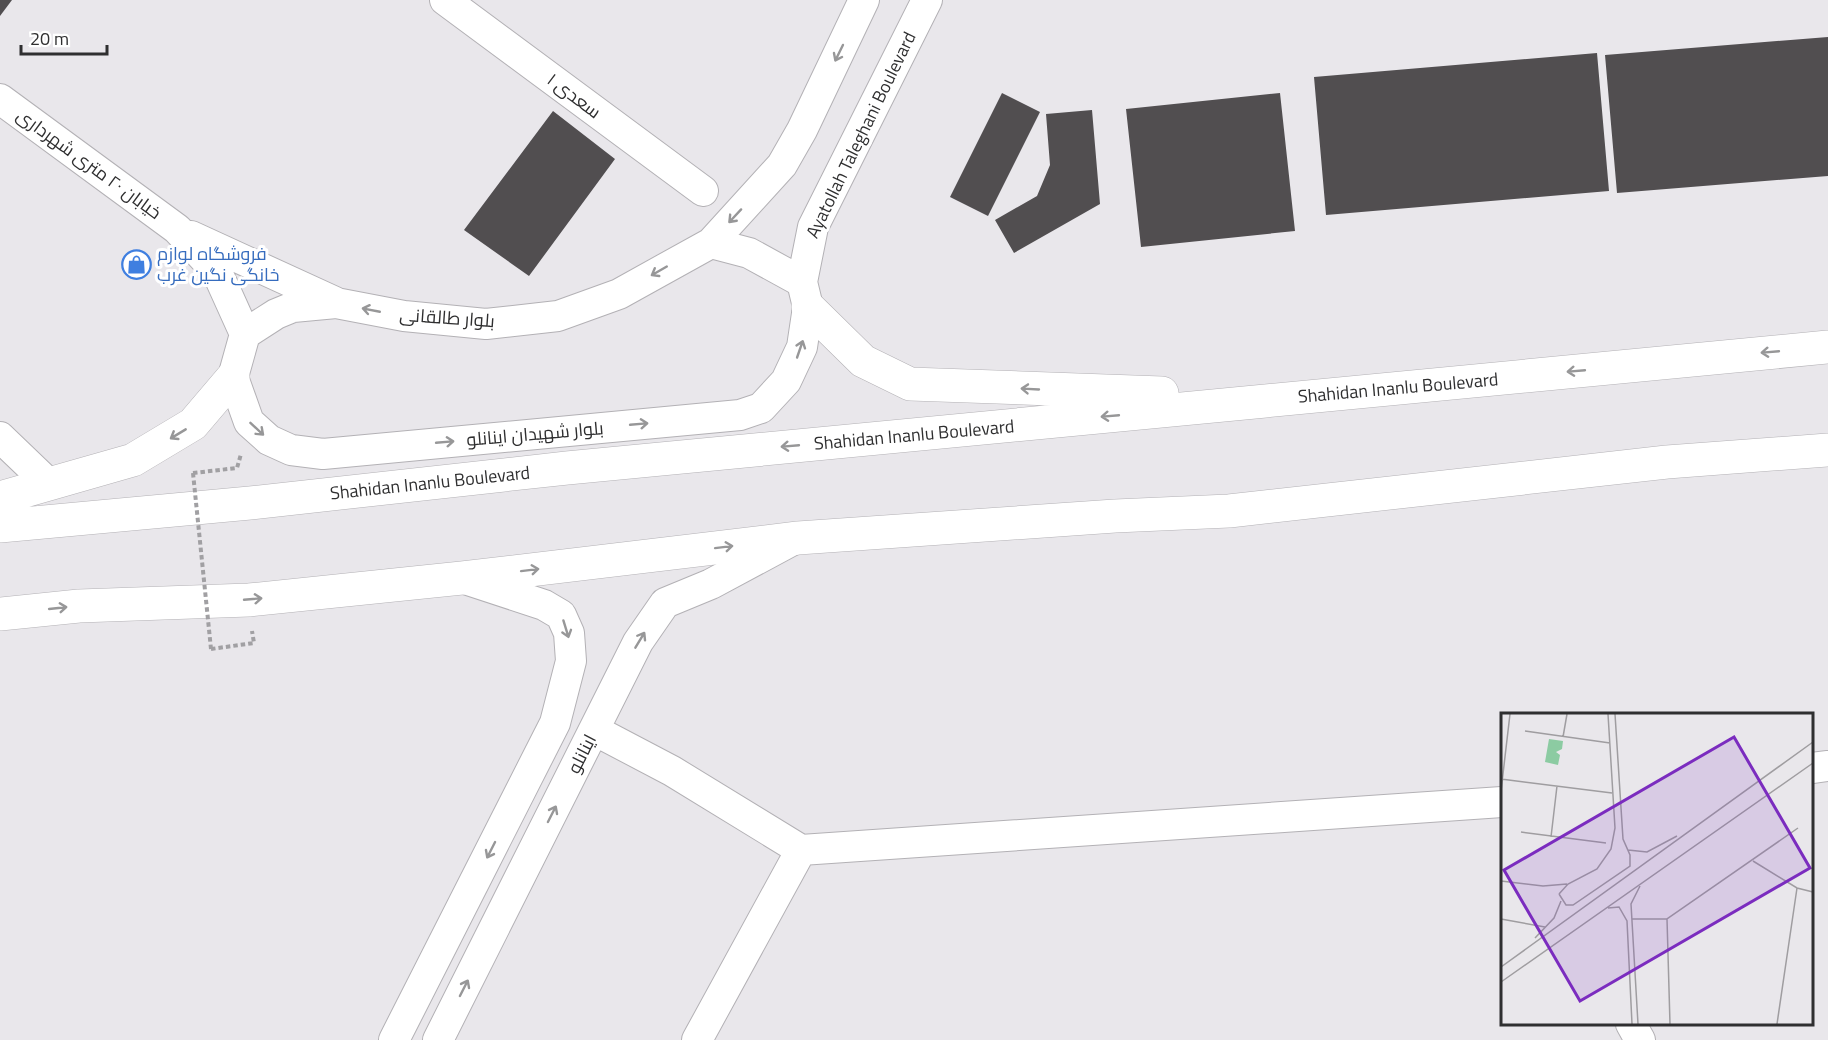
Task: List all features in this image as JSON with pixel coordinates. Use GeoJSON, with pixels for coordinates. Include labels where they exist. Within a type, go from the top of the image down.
{"type":"FeatureCollection","features":[{"type":"Feature","properties":{"kind":"main road"},"geometry":{"type":"LineString","coordinates":[[805,294],[863,362],[910,384],[1084,392],[1320,396]]}},
{"type":"Feature","properties":{"kind":"main road","name":"Shahidan Inanlu Boulevard"},"geometry":{"type":"LineString","coordinates":[[0,526],[250,503],[567,468],[1828,347]]}},
{"type":"Feature","properties":{"kind":"main road"},"geometry":{"type":"LineString","coordinates":[[0,498],[133,460],[193,424],[233,377]]}},
{"type":"Feature","properties":{"kind":"main road"},"geometry":{"type":"LineString","coordinates":[[0,614],[79,606],[249,600],[462,578],[798,538],[1115,516],[1229,511],[1667,462],[1828,450]]}},
{"type":"Feature","properties":{"kind":"street","name":"سعدی ۱"},"geometry":{"type":"LineString","coordinates":[[445,0],[703,191]]}},
{"type":"Feature","properties":{"kind":"street","name":"بلوار طالقانی"},"geometry":{"type":"LineString","coordinates":[[245,334],[276,314],[293,307],[336,303],[405,316],[486,324],[558,316],[619,294],[711,243],[782,165],[802,130],[864,0]]}},
{"type":"Feature","properties":{"kind":"street","name":"Ayatollah Taleghani Boulevard"},"geometry":{"type":"LineString","coordinates":[[805,294],[813,227],[927,0]]}},
{"type":"Feature","properties":{"kind":"street","name":"خیابان ۲۰ متری شهرداری"},"geometry":{"type":"LineString","coordinates":[[0,99],[177,229]]}},
{"type":"Feature","properties":{"kind":"street"},"geometry":{"type":"LineString","coordinates":[[177,229],[336,303]]}},
{"type":"Feature","properties":{"kind":"street"},"geometry":{"type":"LineString","coordinates":[[177,229],[217,272],[245,334],[233,377]]}},
{"type":"Feature","properties":{"kind":"street"},"geometry":{"type":"LineString","coordinates":[[711,243],[749,253],[805,294]]}},
{"type":"Feature","properties":{"kind":"street","name":"بلوار شهیدان اینانلو"},"geometry":{"type":"LineString","coordinates":[[233,377],[249,422],[269,440],[291,450],[322,454],[740,415],[761,408],[786,381],[802,347],[805,294]]}},
{"type":"Feature","properties":{"kind":"street"},"geometry":{"type":"LineString","coordinates":[[0,437],[49,484]]}},
{"type":"Feature","properties":{"kind":"street","name":"اینانلو"},"geometry":{"type":"LineString","coordinates":[[438,1040],[638,642],[665,603],[711,584],[798,538]]}},
{"type":"Feature","properties":{"kind":"street"},"geometry":{"type":"LineString","coordinates":[[394,1040],[555,723],[571,661],[569,633],[561,615],[544,605],[462,578]]}},
{"type":"Feature","properties":{"kind":"street"},"geometry":{"type":"LineString","coordinates":[[594,730],[672,771],[801,849],[1501,802]]}},
{"type":"Feature","properties":{"kind":"street"},"geometry":{"type":"LineString","coordinates":[[1813,768],[1828,766]]}},
{"type":"Feature","properties":{"kind":"street"},"geometry":{"type":"LineString","coordinates":[[697,1040],[801,849]]}},
{"type":"Feature","properties":{"kind":"street"},"geometry":{"type":"LineString","coordinates":[[1632,1025],[1640,1040]]}},
{"type":"Feature","properties":{"kind":"path"},"geometry":{"type":"LineString","coordinates":[[237,468],[193,473],[211,649],[254,644]]}},
{"type":"Feature","properties":{"kind":"building"},"geometry":{"type":"Polygon","coordinates":[[[0,0],[12,0],[0,16],[0,0]]]}},
{"type":"Feature","properties":{"kind":"building"},"geometry":{"type":"Polygon","coordinates":[[[1828,37],[1828,176],[1617,193],[1605,55],[1828,37]]]}},
{"type":"Feature","properties":{"kind":"building"},"geometry":{"type":"Polygon","coordinates":[[[1597,53],[1609,191],[1326,215],[1314,77],[1597,53]]]}},
{"type":"Feature","properties":{"kind":"building"},"geometry":{"type":"Polygon","coordinates":[[[1002,93],[1040,112],[988,216],[950,197],[1002,93]]]}},
{"type":"Feature","properties":{"kind":"building"},"geometry":{"type":"Polygon","coordinates":[[[1280,93],[1295,231],[1141,247],[1126,109],[1280,93]]]}},
{"type":"Feature","properties":{"kind":"building"},"geometry":{"type":"Polygon","coordinates":[[[1092,110],[1100,204],[1014,253],[995,220],[1037,196],[1050,165],[1046,114],[1092,110]]]}},
{"type":"Feature","properties":{"kind":"building"},"geometry":{"type":"Polygon","coordinates":[[[553,111],[615,159],[529,276],[464,230],[553,111]]]}},
{"type":"Feature","properties":{"kind":"place","name":"فروشگاه لوازم خانگی نگین غرب"},"geometry":{"type":"Point","coordinates":[136,264]}}]}
